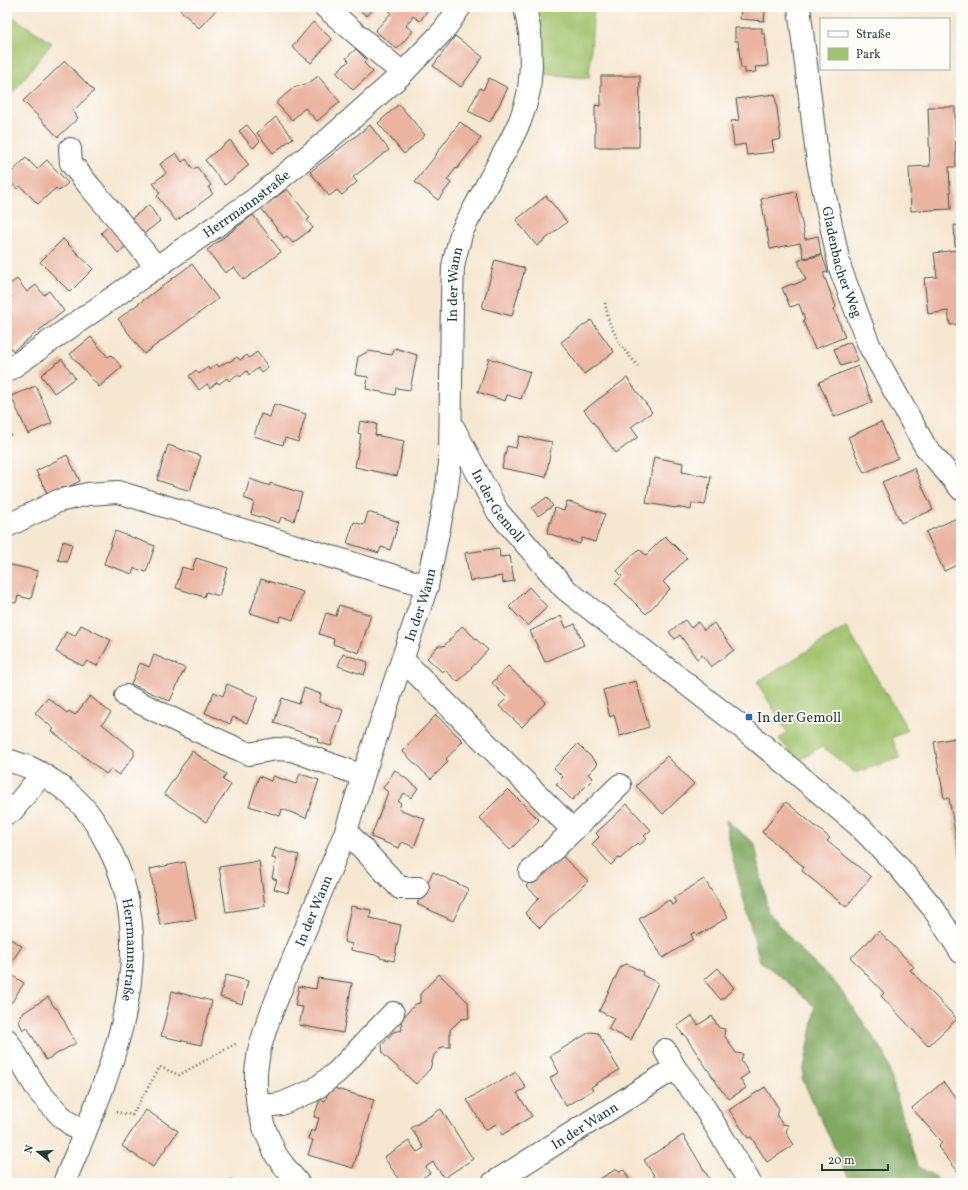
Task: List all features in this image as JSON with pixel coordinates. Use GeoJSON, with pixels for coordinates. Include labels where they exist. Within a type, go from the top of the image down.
{"type":"FeatureCollection","features":[{"type":"Feature","properties":{"kind":"street"},"geometry":{"type":"LineString","coordinates":[[325,7],[394,66],[401,75]]}},
{"type":"Feature","properties":{"kind":"street","name":"Herrmannstraße"},"geometry":{"type":"LineString","coordinates":[[7,371],[255,199],[330,138],[401,75],[444,30],[460,7]]}},
{"type":"Feature","properties":{"kind":"street","name":"In der Wann"},"geometry":{"type":"LineString","coordinates":[[298,1183],[276,1155],[265,1130],[258,1107],[256,1072],[259,1051],[266,1027],[346,831],[427,586],[450,463],[453,267],[462,232],[511,140],[520,121],[526,103],[532,66],[530,33],[525,7]]}},
{"type":"Feature","properties":{"kind":"street","name":"Gladenbacher Weg"},"geometry":{"type":"LineString","coordinates":[[799,7],[818,163],[840,268],[869,345],[925,446],[961,489]]}},
{"type":"Feature","properties":{"kind":"street"},"geometry":{"type":"LineString","coordinates":[[70,149],[72,163],[157,268]]}},
{"type":"Feature","properties":{"kind":"street","name":"In der Gemoll"},"geometry":{"type":"LineString","coordinates":[[451,423],[498,512],[566,590],[739,725],[858,825],[898,866],[933,908],[961,952]]}},
{"type":"Feature","properties":{"kind":"street"},"geometry":{"type":"LineString","coordinates":[[7,526],[58,501],[88,494],[118,492],[427,586]]}},
{"type":"Feature","properties":{"kind":"street"},"geometry":{"type":"LineString","coordinates":[[403,660],[573,830]]}},
{"type":"Feature","properties":{"kind":"street"},"geometry":{"type":"LineString","coordinates":[[126,696],[186,726],[249,754],[276,749],[292,750],[363,776]]}},
{"type":"Feature","properties":{"kind":"street","name":"Herrmannstraße"},"geometry":{"type":"LineString","coordinates":[[7,760],[32,768],[42,774],[67,791],[88,811],[100,830],[118,869],[125,890],[129,912],[132,956],[128,997],[115,1050],[96,1108],[64,1183]]}},
{"type":"Feature","properties":{"kind":"street"},"geometry":{"type":"LineString","coordinates":[[7,813],[12,811],[42,774]]}},
{"type":"Feature","properties":{"kind":"street"},"geometry":{"type":"LineString","coordinates":[[530,872],[620,785]]}},
{"type":"Feature","properties":{"kind":"street"},"geometry":{"type":"LineString","coordinates":[[346,831],[400,888],[418,888]]}},
{"type":"Feature","properties":{"kind":"street"},"geometry":{"type":"LineString","coordinates":[[258,1107],[281,1104],[314,1090],[337,1072],[393,1013]]}},
{"type":"Feature","properties":{"kind":"street"},"geometry":{"type":"LineString","coordinates":[[7,1040],[39,1092],[61,1116],[84,1135]]}},
{"type":"Feature","properties":{"kind":"street","name":"In der Wann"},"geometry":{"type":"LineString","coordinates":[[493,1183],[670,1059],[701,1102],[749,1181]]}},
{"type":"Feature","properties":{"kind":"path"},"geometry":{"type":"LineString","coordinates":[[606,303],[609,322],[621,346],[638,366]]}},
{"type":"Feature","properties":{"kind":"path"},"geometry":{"type":"LineString","coordinates":[[114,1112],[132,1115],[160,1067],[179,1075],[230,1046]]}},
{"type":"Feature","properties":{"kind":"green space"},"geometry":{"type":"Polygon","coordinates":[[[536,7],[594,7],[589,78],[540,74],[536,7]]]}},
{"type":"Feature","properties":{"kind":"green space"},"geometry":{"type":"Polygon","coordinates":[[[7,13],[52,43],[7,100],[7,13]]]}},
{"type":"Feature","properties":{"kind":"green space"},"geometry":{"type":"Polygon","coordinates":[[[846,627],[908,730],[892,738],[900,758],[855,773],[822,746],[799,761],[779,739],[787,732],[757,682],[846,627]]]}},
{"type":"Feature","properties":{"kind":"green space"},"geometry":{"type":"Polygon","coordinates":[[[726,820],[755,844],[768,912],[803,953],[837,985],[884,1052],[917,1166],[936,1177],[939,1183],[851,1183],[802,1079],[815,1007],[785,980],[760,961],[732,856],[726,820]]]}},
{"type":"Feature","properties":{"kind":"building"},"geometry":{"type":"Polygon","coordinates":[[[177,7],[219,7],[199,28],[177,7]]]}},
{"type":"Feature","properties":{"kind":"building"},"geometry":{"type":"Polygon","coordinates":[[[355,7],[375,7],[367,16],[355,7]]]}},
{"type":"Feature","properties":{"kind":"building"},"geometry":{"type":"Polygon","coordinates":[[[391,7],[430,7],[420,21],[413,16],[406,26],[413,31],[397,49],[375,31],[391,13],[389,10],[391,7]]]}},
{"type":"Feature","properties":{"kind":"building"},"geometry":{"type":"Polygon","coordinates":[[[741,7],[768,7],[767,10],[765,10],[764,21],[740,19],[741,7]]]}},
{"type":"Feature","properties":{"kind":"building"},"geometry":{"type":"Polygon","coordinates":[[[313,22],[332,39],[311,63],[292,47],[313,22]]]}},
{"type":"Feature","properties":{"kind":"building"},"geometry":{"type":"Polygon","coordinates":[[[735,28],[762,28],[762,34],[765,34],[768,66],[755,67],[756,72],[745,73],[745,68],[741,68],[738,41],[735,41],[735,28]]]}},
{"type":"Feature","properties":{"kind":"building"},"geometry":{"type":"Polygon","coordinates":[[[455,36],[483,57],[461,87],[433,66],[455,36]]]}},
{"type":"Feature","properties":{"kind":"building"},"geometry":{"type":"Polygon","coordinates":[[[356,49],[367,60],[364,63],[373,72],[353,90],[336,72],[349,61],[346,58],[356,49]]]}},
{"type":"Feature","properties":{"kind":"building"},"geometry":{"type":"Polygon","coordinates":[[[65,61],[94,91],[73,111],[78,118],[58,137],[23,101],[65,61]]]}},
{"type":"Feature","properties":{"kind":"building"},"geometry":{"type":"Polygon","coordinates":[[[318,76],[340,102],[317,121],[305,108],[292,120],[276,103],[293,88],[309,83],[318,76]]]}},
{"type":"Feature","properties":{"kind":"building"},"geometry":{"type":"Polygon","coordinates":[[[601,76],[640,76],[639,147],[595,147],[595,105],[601,106],[601,76]]]}},
{"type":"Feature","properties":{"kind":"building"},"geometry":{"type":"Polygon","coordinates":[[[489,78],[508,88],[490,122],[468,111],[480,88],[483,90],[489,78]]]}},
{"type":"Feature","properties":{"kind":"building"},"geometry":{"type":"Polygon","coordinates":[[[775,94],[781,139],[772,141],[774,152],[747,155],[745,144],[734,146],[731,121],[739,120],[736,99],[775,94]]]}},
{"type":"Feature","properties":{"kind":"building"},"geometry":{"type":"Polygon","coordinates":[[[399,104],[425,135],[404,154],[378,123],[399,104]]]}},
{"type":"Feature","properties":{"kind":"building"},"geometry":{"type":"Polygon","coordinates":[[[928,107],[955,107],[956,167],[949,167],[951,209],[911,211],[909,167],[930,166],[928,107]]]}},
{"type":"Feature","properties":{"kind":"building"},"geometry":{"type":"Polygon","coordinates":[[[276,117],[293,138],[273,153],[257,133],[276,117]]]}},
{"type":"Feature","properties":{"kind":"building"},"geometry":{"type":"Polygon","coordinates":[[[460,122],[481,138],[447,180],[451,183],[438,200],[415,182],[460,122]]]}},
{"type":"Feature","properties":{"kind":"building"},"geometry":{"type":"Polygon","coordinates":[[[247,125],[260,141],[253,148],[239,131],[247,125]]]}},
{"type":"Feature","properties":{"kind":"building"},"geometry":{"type":"Polygon","coordinates":[[[370,125],[389,150],[353,177],[357,182],[342,195],[337,190],[329,196],[310,172],[370,125]]]}},
{"type":"Feature","properties":{"kind":"building"},"geometry":{"type":"Polygon","coordinates":[[[230,140],[249,165],[225,185],[205,160],[230,140]]]}},
{"type":"Feature","properties":{"kind":"building"},"geometry":{"type":"Polygon","coordinates":[[[176,153],[182,162],[186,159],[193,169],[197,167],[211,185],[208,187],[213,194],[176,221],[157,196],[160,193],[153,183],[166,173],[160,164],[176,153]]]}},
{"type":"Feature","properties":{"kind":"building"},"geometry":{"type":"Polygon","coordinates":[[[26,158],[37,169],[47,160],[68,183],[59,191],[56,188],[38,204],[20,186],[17,189],[7,178],[26,158]]]}},
{"type":"Feature","properties":{"kind":"building"},"geometry":{"type":"Polygon","coordinates":[[[287,189],[310,218],[307,220],[313,228],[293,243],[287,236],[284,238],[261,208],[287,189]]]}},
{"type":"Feature","properties":{"kind":"building"},"geometry":{"type":"Polygon","coordinates":[[[796,192],[805,239],[818,236],[821,254],[804,258],[800,243],[770,249],[761,199],[796,192]]]}},
{"type":"Feature","properties":{"kind":"building"},"geometry":{"type":"Polygon","coordinates":[[[546,196],[567,222],[537,246],[516,220],[546,196]]]}},
{"type":"Feature","properties":{"kind":"building"},"geometry":{"type":"Polygon","coordinates":[[[149,205],[160,221],[140,237],[128,221],[149,205]]]}},
{"type":"Feature","properties":{"kind":"building"},"geometry":{"type":"Polygon","coordinates":[[[253,215],[281,252],[244,280],[234,267],[225,273],[207,250],[253,215]]]}},
{"type":"Feature","properties":{"kind":"building"},"geometry":{"type":"Polygon","coordinates":[[[110,225],[127,245],[118,253],[101,233],[110,225]]]}},
{"type":"Feature","properties":{"kind":"building"},"geometry":{"type":"Polygon","coordinates":[[[954,225],[961,226],[961,246],[955,246],[954,225]]]}},
{"type":"Feature","properties":{"kind":"building"},"geometry":{"type":"Polygon","coordinates":[[[63,239],[93,269],[70,292],[40,262],[63,239]]]}},
{"type":"Feature","properties":{"kind":"building"},"geometry":{"type":"Polygon","coordinates":[[[956,250],[961,290],[961,324],[950,325],[948,311],[928,314],[924,278],[937,277],[934,253],[956,250]]]}},
{"type":"Feature","properties":{"kind":"building"},"geometry":{"type":"Polygon","coordinates":[[[822,255],[828,272],[823,273],[836,307],[834,309],[845,337],[815,349],[803,321],[805,320],[799,304],[790,307],[782,288],[806,280],[798,261],[822,255]]]}},
{"type":"Feature","properties":{"kind":"building"},"geometry":{"type":"Polygon","coordinates":[[[495,260],[525,268],[512,316],[482,308],[495,260]]]}},
{"type":"Feature","properties":{"kind":"building"},"geometry":{"type":"Polygon","coordinates":[[[192,264],[218,299],[144,354],[118,319],[192,264]]]}},
{"type":"Feature","properties":{"kind":"building"},"geometry":{"type":"Polygon","coordinates":[[[17,279],[27,292],[36,285],[44,295],[49,291],[64,311],[13,351],[7,342],[7,321],[11,318],[7,313],[7,301],[12,297],[7,291],[7,286],[17,279]]]}},
{"type":"Feature","properties":{"kind":"building"},"geometry":{"type":"Polygon","coordinates":[[[591,320],[614,352],[584,374],[561,342],[591,320]]]}},
{"type":"Feature","properties":{"kind":"building"},"geometry":{"type":"Polygon","coordinates":[[[91,337],[108,357],[111,355],[122,367],[99,387],[70,354],[91,337]]]}},
{"type":"Feature","properties":{"kind":"building"},"geometry":{"type":"Polygon","coordinates":[[[850,342],[858,360],[841,366],[834,349],[850,342]]]}},
{"type":"Feature","properties":{"kind":"building"},"geometry":{"type":"Polygon","coordinates":[[[395,348],[417,355],[410,390],[396,388],[395,395],[366,389],[368,377],[355,375],[358,357],[369,351],[392,355],[395,348]]]}},
{"type":"Feature","properties":{"kind":"building"},"geometry":{"type":"Polygon","coordinates":[[[257,352],[268,367],[261,372],[258,368],[249,375],[247,371],[240,377],[238,374],[229,381],[227,378],[219,384],[217,382],[210,388],[207,384],[199,390],[189,376],[196,370],[199,374],[208,367],[209,370],[217,364],[219,367],[237,357],[240,360],[247,355],[249,358],[257,352]]]}},
{"type":"Feature","properties":{"kind":"building"},"geometry":{"type":"Polygon","coordinates":[[[489,358],[530,372],[521,399],[507,395],[505,401],[478,392],[489,358]]]}},
{"type":"Feature","properties":{"kind":"building"},"geometry":{"type":"Polygon","coordinates":[[[62,359],[75,378],[54,393],[41,375],[62,359]]]}},
{"type":"Feature","properties":{"kind":"building"},"geometry":{"type":"Polygon","coordinates":[[[858,366],[872,402],[834,417],[819,382],[858,366]]]}},
{"type":"Feature","properties":{"kind":"building"},"geometry":{"type":"Polygon","coordinates":[[[627,378],[652,412],[631,427],[638,437],[616,453],[584,410],[627,378]]]}},
{"type":"Feature","properties":{"kind":"building"},"geometry":{"type":"Polygon","coordinates":[[[36,386],[52,423],[28,434],[11,396],[36,386]]]}},
{"type":"Feature","properties":{"kind":"building"},"geometry":{"type":"Polygon","coordinates":[[[274,404],[306,414],[298,442],[285,438],[283,445],[254,436],[261,414],[270,417],[274,404]]]}},
{"type":"Feature","properties":{"kind":"building"},"geometry":{"type":"Polygon","coordinates":[[[360,421],[377,424],[375,435],[404,441],[397,476],[355,467],[361,434],[358,433],[360,421]]]}},
{"type":"Feature","properties":{"kind":"building"},"geometry":{"type":"Polygon","coordinates":[[[881,422],[898,458],[864,473],[848,437],[881,422]]]}},
{"type":"Feature","properties":{"kind":"building"},"geometry":{"type":"Polygon","coordinates":[[[7,428],[11,435],[7,437],[7,428]]]}},
{"type":"Feature","properties":{"kind":"building"},"geometry":{"type":"Polygon","coordinates":[[[519,436],[552,442],[546,477],[502,468],[507,446],[516,448],[519,436]]]}},
{"type":"Feature","properties":{"kind":"building"},"geometry":{"type":"Polygon","coordinates":[[[168,445],[201,456],[190,491],[157,480],[168,445]]]}},
{"type":"Feature","properties":{"kind":"building"},"geometry":{"type":"Polygon","coordinates":[[[67,455],[80,481],[49,497],[36,471],[67,455]]]}},
{"type":"Feature","properties":{"kind":"building"},"geometry":{"type":"Polygon","coordinates":[[[654,457],[683,463],[682,472],[711,477],[705,505],[692,503],[691,510],[646,503],[654,457]]]}},
{"type":"Feature","properties":{"kind":"building"},"geometry":{"type":"Polygon","coordinates":[[[914,468],[933,510],[901,523],[882,482],[914,468]]]}},
{"type":"Feature","properties":{"kind":"building"},"geometry":{"type":"Polygon","coordinates":[[[250,479],[270,486],[270,483],[302,493],[294,521],[281,517],[279,523],[251,514],[254,502],[244,498],[250,479]]]}},
{"type":"Feature","properties":{"kind":"building"},"geometry":{"type":"Polygon","coordinates":[[[547,497],[553,506],[538,516],[532,508],[547,497]]]}},
{"type":"Feature","properties":{"kind":"building"},"geometry":{"type":"Polygon","coordinates":[[[567,501],[605,514],[595,542],[582,538],[580,544],[547,533],[555,508],[564,511],[567,501]]]}},
{"type":"Feature","properties":{"kind":"building"},"geometry":{"type":"Polygon","coordinates":[[[368,512],[399,522],[390,550],[381,547],[379,553],[347,543],[354,522],[364,525],[368,512]]]}},
{"type":"Feature","properties":{"kind":"building"},"geometry":{"type":"Polygon","coordinates":[[[957,518],[961,527],[961,563],[944,571],[926,532],[957,518]]]}},
{"type":"Feature","properties":{"kind":"building"},"geometry":{"type":"Polygon","coordinates":[[[115,531],[155,546],[146,572],[134,568],[132,574],[104,564],[115,531]]]}},
{"type":"Feature","properties":{"kind":"building"},"geometry":{"type":"Polygon","coordinates":[[[665,536],[687,558],[663,582],[670,589],[646,614],[615,583],[622,576],[617,571],[639,549],[646,555],[665,536]]]}},
{"type":"Feature","properties":{"kind":"building"},"geometry":{"type":"Polygon","coordinates":[[[63,541],[72,544],[67,562],[58,560],[63,541]]]}},
{"type":"Feature","properties":{"kind":"building"},"geometry":{"type":"Polygon","coordinates":[[[499,548],[500,557],[510,556],[514,581],[503,583],[502,576],[470,581],[465,553],[499,548]]]}},
{"type":"Feature","properties":{"kind":"building"},"geometry":{"type":"Polygon","coordinates":[[[196,558],[228,568],[219,596],[206,592],[204,597],[176,588],[182,567],[192,570],[196,558]]]}},
{"type":"Feature","properties":{"kind":"building"},"geometry":{"type":"Polygon","coordinates":[[[7,564],[38,571],[31,599],[18,596],[16,603],[7,601],[7,564]]]}},
{"type":"Feature","properties":{"kind":"building"},"geometry":{"type":"Polygon","coordinates":[[[261,579],[303,592],[293,620],[281,616],[279,622],[250,613],[261,579]]]}},
{"type":"Feature","properties":{"kind":"building"},"geometry":{"type":"Polygon","coordinates":[[[529,587],[547,607],[528,626],[509,607],[529,587]]]}},
{"type":"Feature","properties":{"kind":"building"},"geometry":{"type":"Polygon","coordinates":[[[339,605],[371,615],[359,653],[333,644],[334,639],[319,634],[326,613],[336,616],[339,605]]]}},
{"type":"Feature","properties":{"kind":"building"},"geometry":{"type":"Polygon","coordinates":[[[561,616],[566,628],[575,624],[584,645],[545,662],[530,631],[561,616]]]}},
{"type":"Feature","properties":{"kind":"building"},"geometry":{"type":"Polygon","coordinates":[[[685,620],[691,628],[698,622],[704,630],[714,623],[734,650],[711,667],[702,655],[697,659],[680,635],[675,639],[669,632],[685,620]]]}},
{"type":"Feature","properties":{"kind":"building"},"geometry":{"type":"Polygon","coordinates":[[[81,625],[111,640],[97,666],[87,661],[83,666],[56,652],[66,632],[75,636],[81,625]]]}},
{"type":"Feature","properties":{"kind":"building"},"geometry":{"type":"Polygon","coordinates":[[[462,626],[488,650],[458,682],[445,670],[442,672],[427,658],[438,646],[444,646],[462,626]]]}},
{"type":"Feature","properties":{"kind":"building"},"geometry":{"type":"Polygon","coordinates":[[[343,654],[368,662],[364,675],[338,666],[343,654]]]}},
{"type":"Feature","properties":{"kind":"building"},"geometry":{"type":"Polygon","coordinates":[[[154,655],[185,668],[170,701],[131,684],[140,663],[149,667],[154,655]]]}},
{"type":"Feature","properties":{"kind":"building"},"geometry":{"type":"Polygon","coordinates":[[[508,666],[546,702],[522,727],[499,706],[507,698],[492,683],[508,666]]]}},
{"type":"Feature","properties":{"kind":"building"},"geometry":{"type":"Polygon","coordinates":[[[636,681],[649,727],[620,736],[614,715],[610,717],[603,690],[636,681]]]}},
{"type":"Feature","properties":{"kind":"building"},"geometry":{"type":"Polygon","coordinates":[[[227,684],[258,697],[247,723],[233,717],[230,724],[205,713],[214,692],[223,696],[227,684]]]}},
{"type":"Feature","properties":{"kind":"building"},"geometry":{"type":"Polygon","coordinates":[[[304,688],[321,694],[319,702],[343,710],[331,746],[317,742],[318,738],[274,723],[282,698],[299,704],[304,688]]]}},
{"type":"Feature","properties":{"kind":"building"},"geometry":{"type":"Polygon","coordinates":[[[90,696],[111,713],[102,724],[134,750],[134,756],[119,775],[110,769],[106,774],[52,731],[54,729],[35,713],[48,698],[67,713],[69,711],[75,715],[90,696]]]}},
{"type":"Feature","properties":{"kind":"building"},"geometry":{"type":"Polygon","coordinates":[[[436,715],[463,741],[446,759],[448,762],[431,779],[402,751],[436,715]]]}},
{"type":"Feature","properties":{"kind":"building"},"geometry":{"type":"Polygon","coordinates":[[[961,737],[960,860],[949,798],[944,798],[934,742],[961,737]]]}},
{"type":"Feature","properties":{"kind":"building"},"geometry":{"type":"Polygon","coordinates":[[[578,744],[598,764],[588,774],[593,779],[572,800],[556,784],[563,777],[554,768],[578,744]]]}},
{"type":"Feature","properties":{"kind":"building"},"geometry":{"type":"Polygon","coordinates":[[[192,751],[226,774],[223,780],[231,785],[206,822],[164,794],[192,751]]]}},
{"type":"Feature","properties":{"kind":"building"},"geometry":{"type":"Polygon","coordinates":[[[667,756],[694,784],[663,814],[636,786],[667,756]]]}},
{"type":"Feature","properties":{"kind":"building"},"geometry":{"type":"Polygon","coordinates":[[[395,770],[418,788],[411,798],[404,793],[398,801],[401,803],[399,809],[425,819],[414,847],[402,842],[399,848],[371,837],[388,792],[383,788],[395,770]]]}},
{"type":"Feature","properties":{"kind":"building"},"geometry":{"type":"Polygon","coordinates":[[[300,774],[319,780],[306,818],[282,809],[280,816],[249,806],[259,776],[271,781],[273,776],[296,784],[300,774]]]}},
{"type":"Feature","properties":{"kind":"building"},"geometry":{"type":"Polygon","coordinates":[[[508,789],[539,820],[510,850],[479,818],[508,789]]]}},
{"type":"Feature","properties":{"kind":"building"},"geometry":{"type":"Polygon","coordinates":[[[786,802],[830,838],[827,841],[871,877],[846,907],[802,871],[804,867],[762,832],[786,802]]]}},
{"type":"Feature","properties":{"kind":"building"},"geometry":{"type":"Polygon","coordinates":[[[627,804],[651,830],[644,836],[647,839],[639,845],[637,843],[620,859],[618,858],[611,865],[592,844],[599,837],[596,833],[627,804]]]}},
{"type":"Feature","properties":{"kind":"building"},"geometry":{"type":"Polygon","coordinates":[[[275,848],[299,855],[288,893],[274,889],[277,880],[272,878],[276,859],[272,858],[275,848]]]}},
{"type":"Feature","properties":{"kind":"building"},"geometry":{"type":"Polygon","coordinates":[[[559,853],[588,881],[540,928],[525,913],[539,898],[526,886],[559,853]]]}},
{"type":"Feature","properties":{"kind":"building"},"geometry":{"type":"Polygon","coordinates":[[[259,861],[265,906],[226,912],[219,867],[259,861]]]}},
{"type":"Feature","properties":{"kind":"building"},"geometry":{"type":"Polygon","coordinates":[[[185,862],[196,919],[160,925],[150,869],[185,862]]]}},
{"type":"Feature","properties":{"kind":"building"},"geometry":{"type":"Polygon","coordinates":[[[433,872],[469,889],[453,921],[417,904],[433,872]]]}},
{"type":"Feature","properties":{"kind":"building"},"geometry":{"type":"Polygon","coordinates":[[[704,879],[728,917],[697,936],[695,932],[691,934],[693,939],[663,958],[639,919],[669,900],[672,905],[676,902],[673,898],[704,879]]]}},
{"type":"Feature","properties":{"kind":"building"},"geometry":{"type":"Polygon","coordinates":[[[351,906],[371,910],[370,918],[401,925],[394,961],[380,958],[380,956],[351,950],[352,944],[344,942],[351,906]]]}},
{"type":"Feature","properties":{"kind":"building"},"geometry":{"type":"Polygon","coordinates":[[[879,931],[914,967],[910,970],[957,1019],[928,1046],[881,996],[884,993],[851,958],[879,931]]]}},
{"type":"Feature","properties":{"kind":"building"},"geometry":{"type":"Polygon","coordinates":[[[7,937],[22,946],[7,969],[7,937]]]}},
{"type":"Feature","properties":{"kind":"building"},"geometry":{"type":"Polygon","coordinates":[[[627,964],[643,972],[642,975],[658,983],[631,1040],[608,1029],[614,1018],[599,1011],[621,966],[627,964]]]}},
{"type":"Feature","properties":{"kind":"building"},"geometry":{"type":"Polygon","coordinates":[[[718,968],[734,988],[721,1000],[704,980],[718,968]]]}},
{"type":"Feature","properties":{"kind":"building"},"geometry":{"type":"Polygon","coordinates":[[[7,972],[24,983],[12,1002],[7,999],[7,972]]]}},
{"type":"Feature","properties":{"kind":"building"},"geometry":{"type":"Polygon","coordinates":[[[439,974],[468,1002],[469,1018],[461,1019],[450,1030],[450,1047],[442,1047],[434,1055],[430,1069],[416,1084],[383,1054],[382,1045],[393,1032],[402,1030],[401,1020],[415,1004],[420,1003],[420,994],[439,974]]]}},
{"type":"Feature","properties":{"kind":"building"},"geometry":{"type":"Polygon","coordinates":[[[226,975],[248,981],[242,1004],[220,997],[226,975]]]}},
{"type":"Feature","properties":{"kind":"building"},"geometry":{"type":"Polygon","coordinates":[[[318,978],[352,983],[343,1033],[299,1025],[303,1007],[295,1006],[299,986],[316,989],[318,978]]]}},
{"type":"Feature","properties":{"kind":"building"},"geometry":{"type":"Polygon","coordinates":[[[172,991],[212,1001],[201,1045],[161,1036],[172,991]]]}},
{"type":"Feature","properties":{"kind":"building"},"geometry":{"type":"Polygon","coordinates":[[[48,997],[55,1008],[57,1008],[76,1043],[46,1060],[27,1027],[23,1030],[18,1020],[21,1018],[20,1015],[48,997]]]}},
{"type":"Feature","properties":{"kind":"building"},"geometry":{"type":"Polygon","coordinates":[[[692,1016],[698,1025],[712,1016],[719,1028],[725,1029],[724,1035],[736,1053],[743,1054],[741,1061],[749,1073],[740,1079],[746,1088],[729,1099],[677,1026],[692,1016]]]}},
{"type":"Feature","properties":{"kind":"building"},"geometry":{"type":"Polygon","coordinates":[[[590,1032],[598,1033],[619,1070],[591,1087],[593,1090],[566,1106],[550,1078],[559,1072],[550,1056],[590,1032]]]}},
{"type":"Feature","properties":{"kind":"building"},"geometry":{"type":"Polygon","coordinates":[[[516,1072],[526,1088],[517,1093],[532,1116],[502,1135],[496,1124],[486,1130],[467,1100],[516,1072]]]}},
{"type":"Feature","properties":{"kind":"building"},"geometry":{"type":"Polygon","coordinates":[[[943,1082],[961,1104],[961,1175],[938,1147],[942,1143],[912,1108],[943,1082]]]}},
{"type":"Feature","properties":{"kind":"building"},"geometry":{"type":"Polygon","coordinates":[[[330,1087],[374,1100],[353,1168],[308,1155],[313,1140],[308,1139],[311,1130],[315,1132],[319,1118],[314,1117],[320,1099],[325,1101],[330,1087]]]}},
{"type":"Feature","properties":{"kind":"building"},"geometry":{"type":"Polygon","coordinates":[[[765,1087],[779,1109],[777,1116],[782,1124],[788,1125],[786,1132],[794,1145],[767,1162],[751,1137],[748,1138],[729,1110],[765,1087]]]}},
{"type":"Feature","properties":{"kind":"building"},"geometry":{"type":"Polygon","coordinates":[[[441,1109],[473,1159],[444,1178],[433,1162],[426,1167],[430,1173],[414,1183],[401,1183],[384,1157],[409,1141],[417,1152],[424,1148],[411,1128],[441,1109]]]}},
{"type":"Feature","properties":{"kind":"building"},"geometry":{"type":"Polygon","coordinates":[[[146,1110],[178,1131],[153,1167],[122,1146],[146,1110]]]}},
{"type":"Feature","properties":{"kind":"building"},"geometry":{"type":"Polygon","coordinates":[[[683,1135],[712,1183],[659,1183],[644,1160],[683,1135]]]}},
{"type":"Feature","properties":{"kind":"building"},"geometry":{"type":"Polygon","coordinates":[[[617,1169],[619,1172],[624,1170],[631,1183],[592,1183],[617,1169]]]}},
{"type":"Feature","properties":{"kind":"building"},"geometry":{"type":"Polygon","coordinates":[[[231,1179],[237,1183],[228,1183],[231,1179]]]}},
{"type":"Feature","properties":{"kind":"place","name":"In der Gemoll"},"geometry":{"type":"Point","coordinates":[749,717]}}]}
